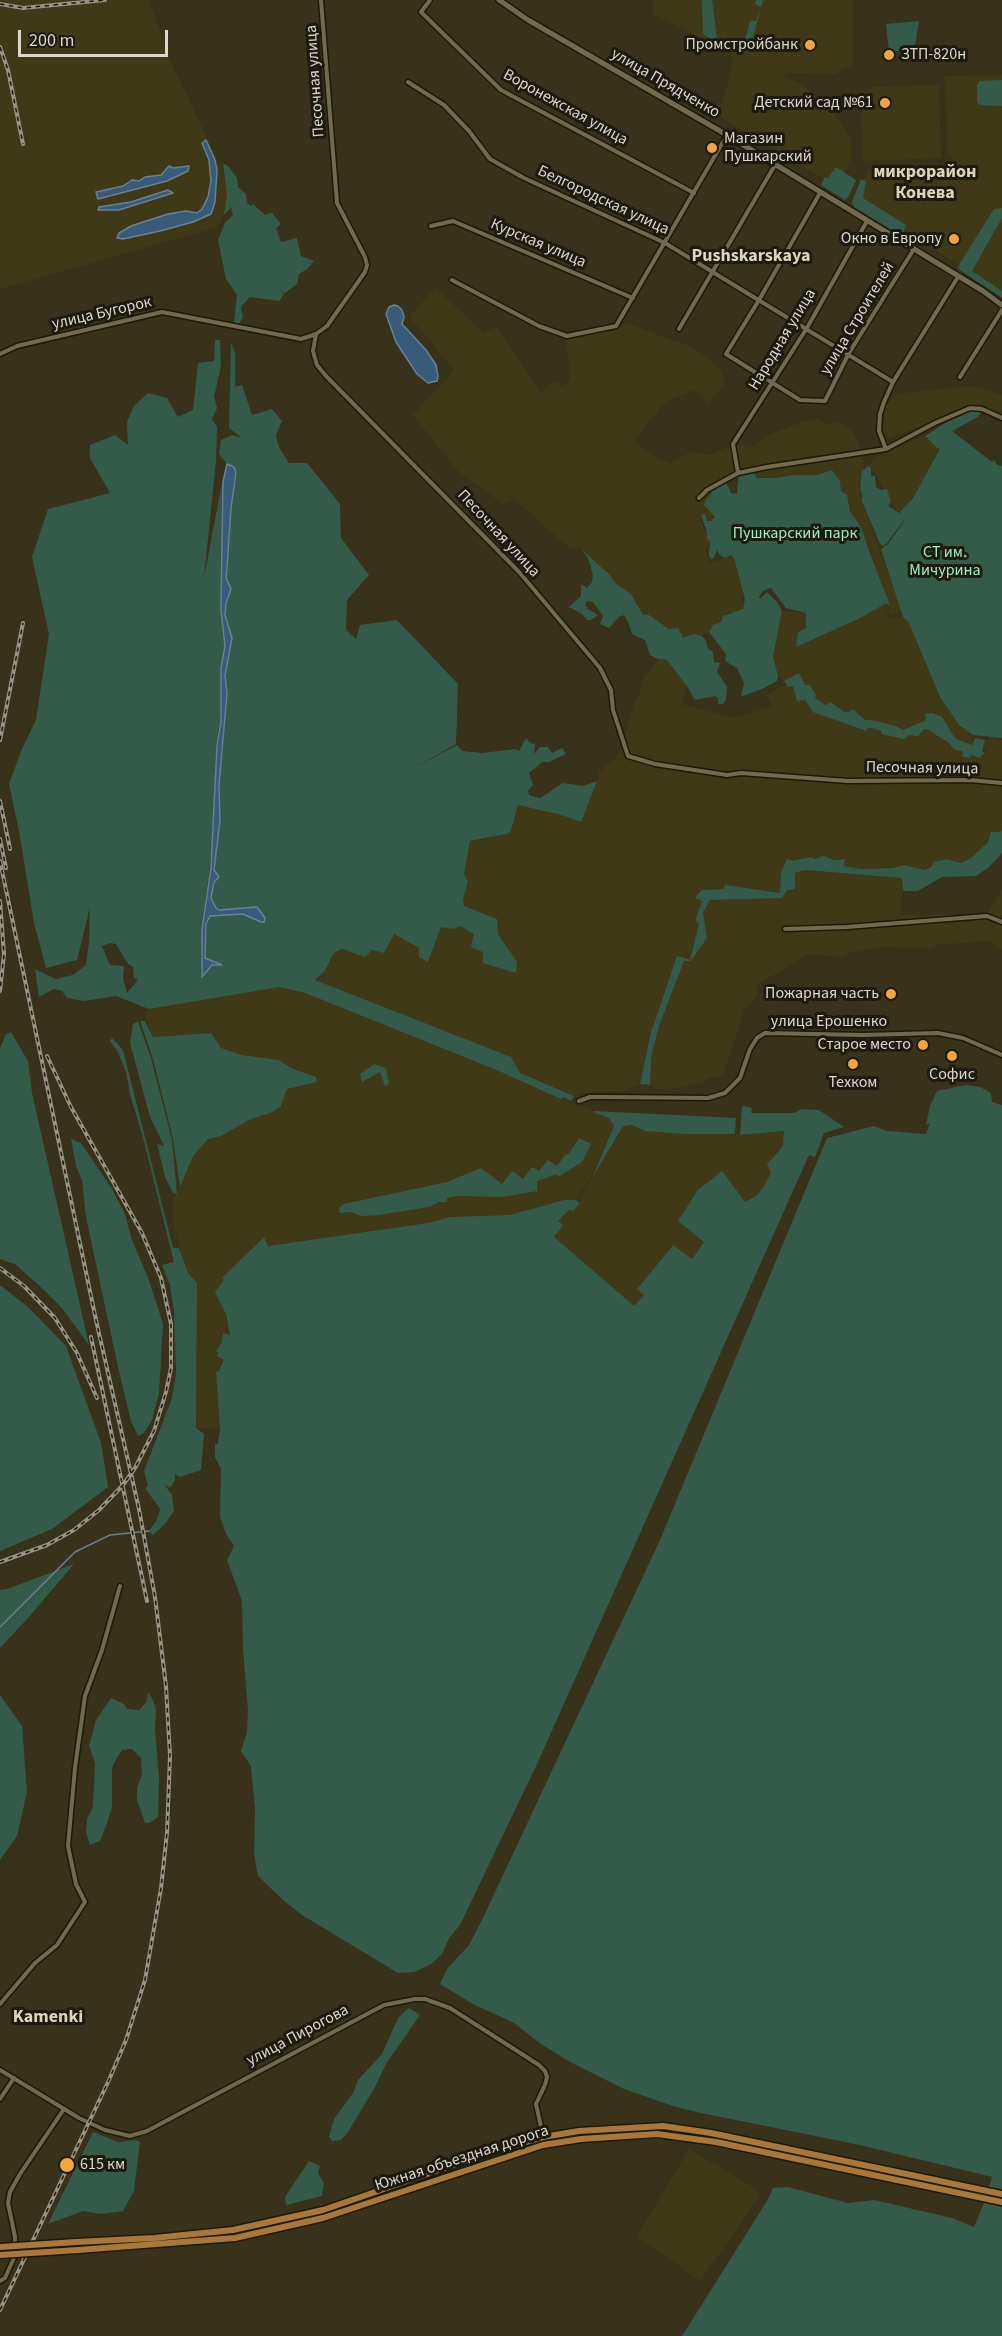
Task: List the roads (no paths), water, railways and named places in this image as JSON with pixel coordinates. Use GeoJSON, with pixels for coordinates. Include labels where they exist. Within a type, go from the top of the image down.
{"type":"FeatureCollection","features":[{"type":"Feature","properties":{"kind":"main road","name":"улица Прядченко"},"geometry":{"type":"LineString","coordinates":[[499,0],[528,20],[727,135],[914,249],[1002,307]]}},
{"type":"Feature","properties":{"kind":"main road","name":"Южная объездная дорога"},"geometry":{"type":"LineString","coordinates":[[0,2247],[154,2238],[233,2230],[323,2210],[491,2152],[579,2131],[663,2126],[734,2138],[1002,2194]]}},
{"type":"Feature","properties":{"kind":"main road","name":"Южная объездная дорога"},"geometry":{"type":"LineString","coordinates":[[0,2256],[235,2238],[323,2218],[543,2141],[657,2134],[685,2136],[1002,2202]]}},
{"type":"Feature","properties":{"kind":"street","name":"Песочная улица"},"geometry":{"type":"LineString","coordinates":[[321,0],[337,203],[367,265],[365,272],[327,326],[316,334],[313,351],[317,364],[326,376],[520,573],[600,668],[611,690],[613,710],[628,756],[655,764],[727,775],[741,773],[848,781],[970,780],[1002,783]]}},
{"type":"Feature","properties":{"kind":"street","name":"Воронежская улица"},"geometry":{"type":"LineString","coordinates":[[430,0],[422,12],[501,90],[694,193]]}},
{"type":"Feature","properties":{"kind":"street","name":"Белгородская улица"},"geometry":{"type":"LineString","coordinates":[[408,82],[444,105],[469,131],[490,159],[524,178],[665,243],[849,353],[893,382]]}},
{"type":"Feature","properties":{"kind":"street"},"geometry":{"type":"LineString","coordinates":[[452,280],[539,326],[567,336],[616,326],[727,135]]}},
{"type":"Feature","properties":{"kind":"street"},"geometry":{"type":"LineString","coordinates":[[679,329],[775,165]]}},
{"type":"Feature","properties":{"kind":"street"},"geometry":{"type":"LineString","coordinates":[[772,382],[726,354],[820,193]]}},
{"type":"Feature","properties":{"kind":"street","name":"Курская улица"},"geometry":{"type":"LineString","coordinates":[[431,226],[453,221],[633,298]]}},
{"type":"Feature","properties":{"kind":"street","name":"Народная улица"},"geometry":{"type":"LineString","coordinates":[[738,473],[733,444],[807,328],[867,221]]}},
{"type":"Feature","properties":{"kind":"street","name":"улица Строителей"},"geometry":{"type":"LineString","coordinates":[[772,382],[800,400],[825,402],[849,353],[914,249]]}},
{"type":"Feature","properties":{"kind":"street"},"geometry":{"type":"LineString","coordinates":[[886,450],[879,431],[880,414],[893,382],[958,277]]}},
{"type":"Feature","properties":{"kind":"street"},"geometry":{"type":"LineString","coordinates":[[960,377],[1002,307]]}},
{"type":"Feature","properties":{"kind":"street","name":"улица Бугорок"},"geometry":{"type":"LineString","coordinates":[[0,354],[17,346],[162,312],[301,339],[316,334]]}},
{"type":"Feature","properties":{"kind":"street"},"geometry":{"type":"LineString","coordinates":[[699,498],[707,490],[738,473],[886,450],[935,423],[970,408],[982,409],[1002,418]]}},
{"type":"Feature","properties":{"kind":"street"},"geometry":{"type":"LineString","coordinates":[[785,929],[847,927],[987,916],[1002,922]]}},
{"type":"Feature","properties":{"kind":"street","name":"улица Ерошенко"},"geometry":{"type":"LineString","coordinates":[[579,1101],[590,1097],[708,1098],[725,1093],[740,1078],[750,1049],[757,1038],[765,1034],[948,1034],[1002,1055]]}},
{"type":"Feature","properties":{"kind":"street"},"geometry":{"type":"LineString","coordinates":[[0,2004],[35,1963],[57,1945],[85,1902],[71,1866],[69,1846],[75,1768],[85,1696],[102,1650],[120,1586]]}},
{"type":"Feature","properties":{"kind":"street","name":"улица Пирогова"},"geometry":{"type":"LineString","coordinates":[[0,2070],[64,2109],[105,2130],[120,2135],[139,2134],[376,2009],[415,1999],[425,1999],[450,2008],[545,2071],[547,2077],[545,2085],[536,2104],[543,2141]]}},
{"type":"Feature","properties":{"kind":"street"},"geometry":{"type":"LineString","coordinates":[[0,2099],[14,2078]]}},
{"type":"Feature","properties":{"kind":"street"},"geometry":{"type":"LineString","coordinates":[[0,2281],[5,2278],[14,2258],[15,2237],[8,2204],[10,2192],[64,2109]]}},
{"type":"Feature","properties":{"kind":"water"},"geometry":{"type":"Polygon","coordinates":[[[206,140],[217,171],[215,202],[211,214],[193,222],[160,231],[123,239],[117,238],[119,233],[131,226],[168,214],[186,211],[197,213],[202,209],[208,197],[211,181],[209,160],[202,143],[206,140]]]}},
{"type":"Feature","properties":{"kind":"water"},"geometry":{"type":"Polygon","coordinates":[[[169,166],[173,168],[189,166],[188,171],[167,181],[98,199],[96,192],[123,186],[132,180],[139,181],[145,177],[161,175],[169,166]]]}},
{"type":"Feature","properties":{"kind":"water"},"geometry":{"type":"Polygon","coordinates":[[[168,190],[173,193],[119,210],[98,210],[99,207],[131,202],[168,190]]]}},
{"type":"Feature","properties":{"kind":"water"},"geometry":{"type":"Polygon","coordinates":[[[394,305],[402,310],[404,317],[402,324],[426,350],[436,365],[437,381],[428,383],[417,374],[396,342],[386,314],[389,307],[394,305]]]}},
{"type":"Feature","properties":{"kind":"water"},"geometry":{"type":"Polygon","coordinates":[[[227,464],[234,467],[236,473],[226,578],[231,589],[225,615],[232,638],[225,676],[227,693],[219,785],[220,821],[214,870],[219,877],[214,882],[211,898],[219,910],[257,907],[265,918],[264,922],[261,922],[243,914],[210,916],[206,924],[205,958],[222,965],[212,965],[202,977],[202,930],[211,867],[217,745],[221,721],[221,668],[225,646],[221,609],[223,482],[227,464]]]}},
{"type":"Feature","properties":{"kind":"waterway"},"geometry":{"type":"LineString","coordinates":[[0,1627],[75,1552],[110,1535],[149,1531]]}},
{"type":"Feature","properties":{"kind":"railway"},"geometry":{"type":"LineString","coordinates":[[0,4],[23,8],[105,0]]}},
{"type":"Feature","properties":{"kind":"railway"},"geometry":{"type":"LineString","coordinates":[[0,47],[8,70],[23,144]]}},
{"type":"Feature","properties":{"kind":"railway"},"geometry":{"type":"LineString","coordinates":[[0,740],[23,623]]}},
{"type":"Feature","properties":{"kind":"railway"},"geometry":{"type":"LineString","coordinates":[[0,801],[10,849]]}},
{"type":"Feature","properties":{"kind":"railway"},"geometry":{"type":"LineString","coordinates":[[0,839],[6,868]]}},
{"type":"Feature","properties":{"kind":"railway"},"geometry":{"type":"LineString","coordinates":[[0,861],[96,1320],[139,1509],[155,1597],[166,1686],[170,1756],[167,1833],[161,1888],[145,1980],[126,2040],[109,2080],[0,2310]]}},
{"type":"Feature","properties":{"kind":"railway"},"geometry":{"type":"LineString","coordinates":[[0,901],[4,954],[0,991]]}},
{"type":"Feature","properties":{"kind":"railway"},"geometry":{"type":"LineString","coordinates":[[0,1562],[47,1545],[74,1530],[99,1510],[123,1485],[135,1468],[154,1431],[171,1368],[171,1324],[161,1278],[142,1233],[71,1107],[47,1056]]}},
{"type":"Feature","properties":{"kind":"railway"},"geometry":{"type":"LineString","coordinates":[[0,1268],[24,1286],[55,1318],[77,1353],[97,1398]]}},
{"type":"Feature","properties":{"kind":"railway"},"geometry":{"type":"LineString","coordinates":[[91,1337],[147,1601]]}},
{"type":"Feature","properties":{"kind":"place","name":"Промстройбанк"},"geometry":{"type":"Point","coordinates":[810,45]}},
{"type":"Feature","properties":{"kind":"place","name":"ЗТП-820н"},"geometry":{"type":"Point","coordinates":[889,55]}},
{"type":"Feature","properties":{"kind":"place","name":"Детский сад №61"},"geometry":{"type":"Point","coordinates":[885,103]}},
{"type":"Feature","properties":{"kind":"place","name":"Магазин Пушкарский"},"geometry":{"type":"Point","coordinates":[712,148]}},
{"type":"Feature","properties":{"kind":"place","name":"Окно в Европу"},"geometry":{"type":"Point","coordinates":[954,239]}},
{"type":"Feature","properties":{"kind":"place","name":"Пожарная часть"},"geometry":{"type":"Point","coordinates":[891,994]}},
{"type":"Feature","properties":{"kind":"place","name":"Старое место"},"geometry":{"type":"Point","coordinates":[923,1045]}},
{"type":"Feature","properties":{"kind":"place","name":"Софис"},"geometry":{"type":"Point","coordinates":[952,1056]}},
{"type":"Feature","properties":{"kind":"place","name":"Техком"},"geometry":{"type":"Point","coordinates":[853,1064]}},
{"type":"Feature","properties":{"kind":"place","name":"615 км"},"geometry":{"type":"Point","coordinates":[67,2165]}},
{"type":"Feature","properties":{"kind":"district","name":"микрорайон Конева"},"geometry":{"type":"Point","coordinates":[925,183]}},
{"type":"Feature","properties":{"kind":"district","name":"Pushskarskaya"},"geometry":{"type":"Point","coordinates":[751,257]}},
{"type":"Feature","properties":{"kind":"district","name":"Kamenki"},"geometry":{"type":"Point","coordinates":[48,2018]}},
{"type":"Feature","properties":{"kind":"park label","name":"Пушкарский парк"},"geometry":{"type":"Point","coordinates":[795,534]}},
{"type":"Feature","properties":{"kind":"park label","name":"СТ им. Мичурина"},"geometry":{"type":"Point","coordinates":[945,562]}}]}
